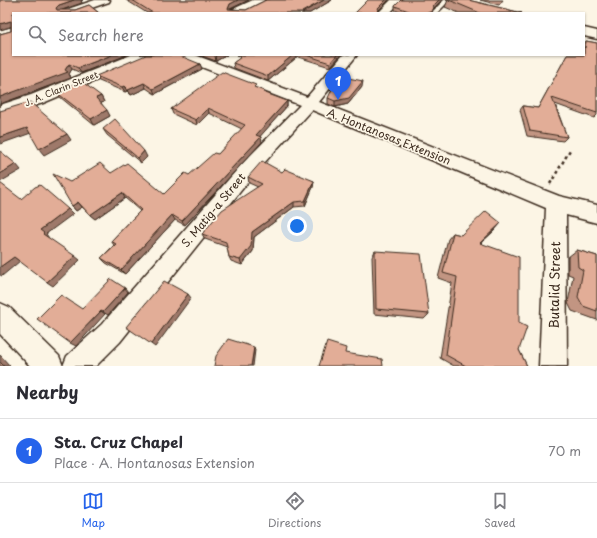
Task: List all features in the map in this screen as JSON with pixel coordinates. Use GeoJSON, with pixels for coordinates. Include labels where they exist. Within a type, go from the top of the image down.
{"type":"FeatureCollection","features":[{"type":"Feature","properties":{"kind":"main road"},"geometry":{"type":"LineString","coordinates":[[238,12],[263,0]]}},
{"type":"Feature","properties":{"kind":"main road"},"geometry":{"type":"LineString","coordinates":[[585,32],[597,35]]}},
{"type":"Feature","properties":{"kind":"main road","name":"J. A. Clarin Street"},"geometry":{"type":"LineString","coordinates":[[0,111],[37,99],[142,56]]}},
{"type":"Feature","properties":{"kind":"street"},"geometry":{"type":"LineString","coordinates":[[68,12],[90,2],[105,0]]}},
{"type":"Feature","properties":{"kind":"street"},"geometry":{"type":"LineString","coordinates":[[385,12],[397,0]]}},
{"type":"Feature","properties":{"kind":"street"},"geometry":{"type":"LineString","coordinates":[[90,2],[105,12]]}},
{"type":"Feature","properties":{"kind":"street","name":"A. Hontanosas Extension"},"geometry":{"type":"LineString","coordinates":[[186,56],[549,201],[597,214]]}},
{"type":"Feature","properties":{"kind":"street","name":"S. Matig-a Street"},"geometry":{"type":"LineString","coordinates":[[77,366],[111,332],[249,168],[309,104],[349,56]]}},
{"type":"Feature","properties":{"kind":"street","name":"Butalid Street"},"geometry":{"type":"LineString","coordinates":[[549,201],[553,366]]}},
{"type":"Feature","properties":{"kind":"street"},"geometry":{"type":"LineString","coordinates":[[0,316],[49,366]]}},
{"type":"Feature","properties":{"kind":"lane"},"geometry":{"type":"LineString","coordinates":[[435,12],[447,0]]}},
{"type":"Feature","properties":{"kind":"path"},"geometry":{"type":"LineString","coordinates":[[549,201],[570,150]]}},
{"type":"Feature","properties":{"kind":"building"},"geometry":{"type":"Polygon","coordinates":[[[0,0],[74,0],[59,5],[56,8],[57,10],[75,10],[89,5],[98,12],[12,12],[12,56],[109,56],[78,68],[69,64],[65,70],[68,72],[0,97],[0,34],[11,31],[11,21],[0,24],[0,0]]]}},
{"type":"Feature","properties":{"kind":"building"},"geometry":{"type":"Polygon","coordinates":[[[132,0],[238,0],[230,4],[228,9],[246,10],[266,0],[324,0],[302,12],[151,12],[132,0]]]}},
{"type":"Feature","properties":{"kind":"building"},"geometry":{"type":"Polygon","coordinates":[[[368,0],[386,0],[378,8],[379,10],[377,12],[356,12],[368,0]]]}},
{"type":"Feature","properties":{"kind":"building"},"geometry":{"type":"Polygon","coordinates":[[[401,0],[439,0],[433,6],[433,10],[430,12],[411,12],[395,6],[401,0]]]}},
{"type":"Feature","properties":{"kind":"building"},"geometry":{"type":"Polygon","coordinates":[[[449,0],[468,0],[518,12],[478,12],[449,0]]]}},
{"type":"Feature","properties":{"kind":"building"},"geometry":{"type":"Polygon","coordinates":[[[586,41],[597,43],[597,113],[552,98],[567,137],[530,131],[523,106],[538,108],[566,56],[585,56],[586,41]]]}},
{"type":"Feature","properties":{"kind":"building"},"geometry":{"type":"Polygon","coordinates":[[[144,56],[180,56],[200,64],[153,89],[144,83],[128,90],[124,86],[122,87],[96,76],[144,56]]]}},
{"type":"Feature","properties":{"kind":"building"},"geometry":{"type":"Polygon","coordinates":[[[292,56],[268,76],[233,63],[241,57],[292,56]]]}},
{"type":"Feature","properties":{"kind":"building"},"geometry":{"type":"Polygon","coordinates":[[[309,56],[336,56],[330,63],[309,56]]]}},
{"type":"Feature","properties":{"kind":"building"},"geometry":{"type":"Polygon","coordinates":[[[222,72],[256,85],[254,87],[264,91],[263,92],[287,101],[256,135],[261,137],[182,221],[172,215],[121,270],[101,258],[116,244],[111,241],[141,210],[122,193],[90,215],[78,202],[72,206],[53,174],[70,182],[100,163],[111,173],[127,163],[164,194],[185,173],[189,175],[214,153],[218,154],[245,125],[208,108],[196,120],[171,109],[222,72]]]}},
{"type":"Feature","properties":{"kind":"building"},"geometry":{"type":"Polygon","coordinates":[[[338,76],[363,81],[349,98],[335,101],[328,98],[338,76]]]}},
{"type":"Feature","properties":{"kind":"building"},"geometry":{"type":"Polygon","coordinates":[[[81,81],[101,96],[96,98],[107,110],[91,119],[56,92],[81,81]]]}},
{"type":"Feature","properties":{"kind":"building"},"geometry":{"type":"Polygon","coordinates":[[[30,102],[67,134],[39,149],[27,128],[0,137],[0,111],[30,102]]]}},
{"type":"Feature","properties":{"kind":"building"},"geometry":{"type":"Polygon","coordinates":[[[115,119],[144,151],[138,158],[103,129],[115,119]]]}},
{"type":"Feature","properties":{"kind":"building"},"geometry":{"type":"Polygon","coordinates":[[[0,151],[16,164],[0,174],[0,151]]]}},
{"type":"Feature","properties":{"kind":"building"},"geometry":{"type":"Polygon","coordinates":[[[262,161],[282,172],[285,169],[314,181],[305,201],[294,202],[252,232],[251,246],[240,260],[229,257],[226,242],[202,234],[222,210],[262,184],[248,177],[262,161]]]}},
{"type":"Feature","properties":{"kind":"building"},"geometry":{"type":"Polygon","coordinates":[[[0,183],[21,199],[35,187],[40,185],[68,209],[40,230],[44,233],[43,234],[75,256],[47,282],[14,257],[0,267],[0,183]]]}},
{"type":"Feature","properties":{"kind":"building"},"geometry":{"type":"Polygon","coordinates":[[[486,211],[501,223],[480,243],[519,257],[519,323],[527,327],[519,350],[527,366],[466,366],[446,355],[457,277],[443,273],[453,233],[461,235],[486,211]]]}},
{"type":"Feature","properties":{"kind":"building"},"geometry":{"type":"Polygon","coordinates":[[[577,250],[597,256],[597,311],[583,306],[578,297],[583,270],[578,267],[577,250]]]}},
{"type":"Feature","properties":{"kind":"building"},"geometry":{"type":"Polygon","coordinates":[[[375,251],[421,254],[429,314],[376,309],[375,251]]]}},
{"type":"Feature","properties":{"kind":"building"},"geometry":{"type":"Polygon","coordinates":[[[111,279],[125,288],[103,312],[101,311],[70,343],[37,319],[61,295],[82,309],[111,279]]]}},
{"type":"Feature","properties":{"kind":"building"},"geometry":{"type":"Polygon","coordinates":[[[164,281],[188,294],[151,344],[126,327],[164,281]]]}},
{"type":"Feature","properties":{"kind":"building"},"geometry":{"type":"Polygon","coordinates":[[[228,339],[254,347],[251,366],[214,366],[216,356],[228,339]]]}},
{"type":"Feature","properties":{"kind":"building"},"geometry":{"type":"Polygon","coordinates":[[[327,342],[346,348],[345,353],[382,359],[383,366],[319,366],[327,342]]]}},
{"type":"Feature","properties":{"kind":"place","name":"Sta. Cruz Chapel"},"geometry":{"type":"Point","coordinates":[338,100]}}]}
